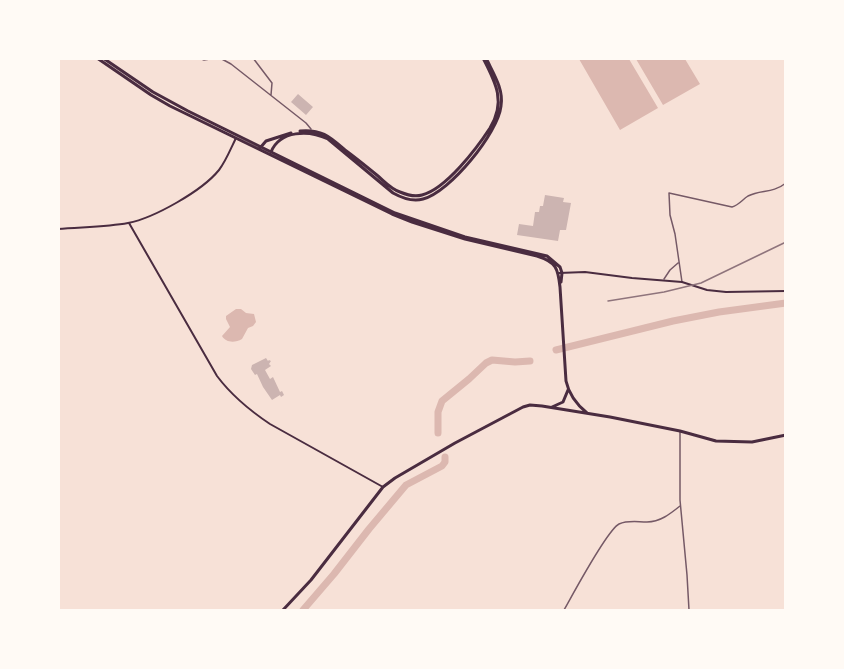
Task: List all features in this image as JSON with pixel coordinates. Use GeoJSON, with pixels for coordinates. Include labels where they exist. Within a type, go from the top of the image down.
{"type":"FeatureCollection","features":[{"type":"Feature","properties":{"kind":"main road"},"geometry":{"type":"LineString","coordinates":[[97,58],[152,95],[392,214],[448,234],[546,259],[560,273],[565,377],[568,390],[579,407],[587,413]]}},
{"type":"Feature","properties":{"kind":"main road"},"geometry":{"type":"LineString","coordinates":[[103,58],[153,92],[237,137]]}},
{"type":"Feature","properties":{"kind":"main road"},"geometry":{"type":"LineString","coordinates":[[260,148],[270,139],[296,132],[311,132],[328,139],[400,197],[417,200],[430,196],[444,188],[465,165],[489,136],[497,122],[501,108],[500,90],[485,58]]}},
{"type":"Feature","properties":{"kind":"main road"},"geometry":{"type":"LineString","coordinates":[[270,153],[276,142],[284,137],[311,132]]}},
{"type":"Feature","properties":{"kind":"main road"},"geometry":{"type":"LineString","coordinates":[[58,229],[129,223],[165,209],[209,181],[220,169],[237,137]]}},
{"type":"Feature","properties":{"kind":"main road"},"geometry":{"type":"LineString","coordinates":[[129,223],[212,368],[234,396],[270,424],[383,487]]}},
{"type":"Feature","properties":{"kind":"main road"},"geometry":{"type":"LineString","coordinates":[[560,273],[585,272],[682,282],[707,290],[726,292],[786,291]]}},
{"type":"Feature","properties":{"kind":"main road"},"geometry":{"type":"LineString","coordinates":[[552,408],[563,402],[568,390]]}},
{"type":"Feature","properties":{"kind":"main road"},"geometry":{"type":"LineString","coordinates":[[283,610],[311,580],[383,487],[455,443],[517,409],[530,405],[587,413],[680,430],[711,440],[726,442],[752,442],[786,435]]}},
{"type":"Feature","properties":{"kind":"street"},"geometry":{"type":"LineString","coordinates":[[199,58],[204,60],[216,58]]}},
{"type":"Feature","properties":{"kind":"street"},"geometry":{"type":"LineString","coordinates":[[220,58],[231,63],[304,121],[311,132]]}},
{"type":"Feature","properties":{"kind":"street"},"geometry":{"type":"LineString","coordinates":[[253,58],[272,83],[271,96]]}},
{"type":"Feature","properties":{"kind":"street"},"geometry":{"type":"LineString","coordinates":[[682,282],[670,215],[669,193],[732,207],[737,206],[750,195],[775,190],[786,183]]}},
{"type":"Feature","properties":{"kind":"street"},"geometry":{"type":"LineString","coordinates":[[663,280],[679,263]]}},
{"type":"Feature","properties":{"kind":"street"},"geometry":{"type":"LineString","coordinates":[[680,430],[680,505],[689,610]]}},
{"type":"Feature","properties":{"kind":"street"},"geometry":{"type":"LineString","coordinates":[[564,610],[615,527],[627,522],[661,519],[680,505]]}},
{"type":"Feature","properties":{"kind":"shaded area"},"geometry":{"type":"Polygon","coordinates":[[[579,59],[629,59],[658,108],[620,130],[579,59]]]}},
{"type":"Feature","properties":{"kind":"shaded area"},"geometry":{"type":"Polygon","coordinates":[[[636,59],[685,59],[700,84],[663,105],[636,59]]]}},
{"type":"Feature","properties":{"kind":"shaded area"},"geometry":{"type":"Polygon","coordinates":[[[236,309],[254,314],[256,322],[248,328],[242,339],[231,342],[222,336],[230,327],[226,316],[236,309]]]}},
{"type":"Feature","properties":{"kind":"building"},"geometry":{"type":"Polygon","coordinates":[[[298,94],[313,107],[306,115],[291,102],[298,94]]]}},
{"type":"Feature","properties":{"kind":"building"},"geometry":{"type":"Polygon","coordinates":[[[545,195],[564,198],[563,202],[571,203],[566,230],[560,230],[558,241],[517,235],[519,224],[533,226],[535,212],[539,212],[540,206],[543,206],[545,195]]]}},
{"type":"Feature","properties":{"kind":"building"},"geometry":{"type":"Polygon","coordinates":[[[266,358],[271,361],[269,364],[271,366],[265,370],[270,379],[273,377],[280,392],[282,391],[284,395],[272,400],[257,374],[255,375],[251,369],[252,365],[266,358]]]}},
{"type":"Feature","properties":{"kind":"waterway"},"geometry":{"type":"LineString","coordinates":[[556,350],[673,321],[786,303]]}},
{"type":"Feature","properties":{"kind":"waterway"},"geometry":{"type":"LineString","coordinates":[[438,433],[438,412],[442,401],[486,363],[492,360],[530,361]]}},
{"type":"Feature","properties":{"kind":"waterway"},"geometry":{"type":"LineString","coordinates":[[303,610],[406,485],[442,466],[445,457]]}},
{"type":"Feature","properties":{"kind":"railway"},"geometry":{"type":"LineString","coordinates":[[608,301],[664,292],[701,283],[786,242]]}}]}
